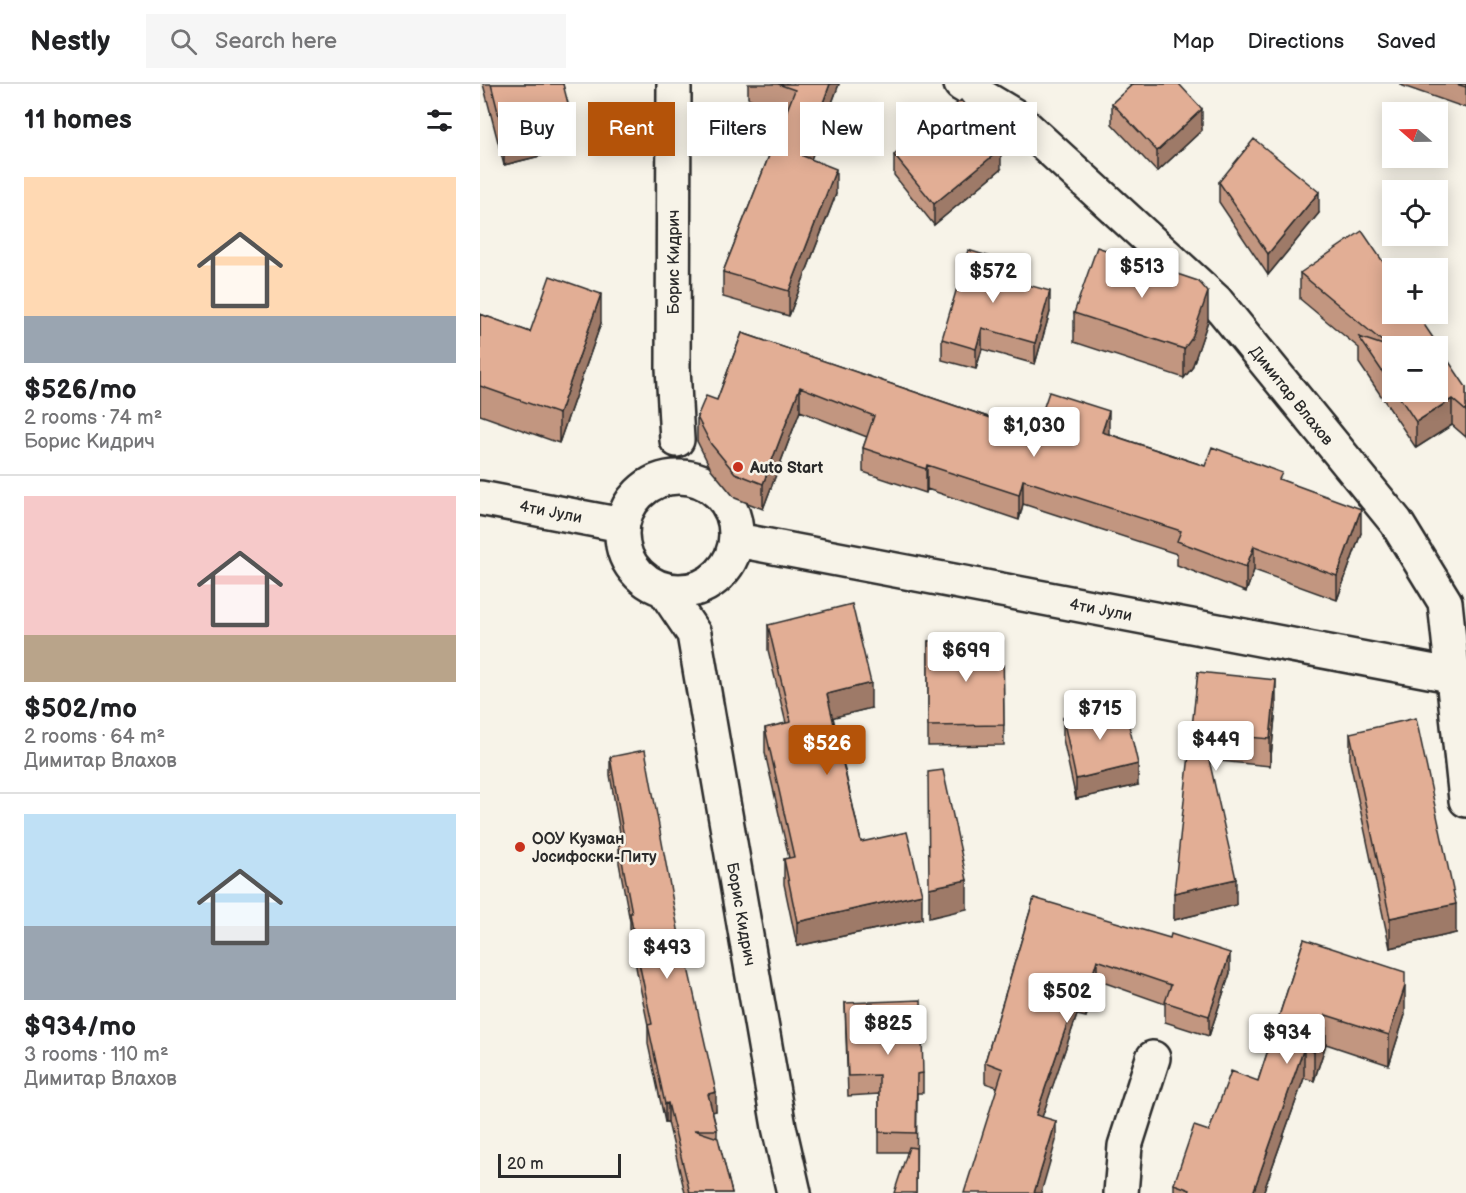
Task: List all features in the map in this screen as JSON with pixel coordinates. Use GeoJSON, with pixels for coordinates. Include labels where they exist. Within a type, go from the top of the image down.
{"type":"FeatureCollection","features":[{"type":"Feature","properties":{"kind":"street","name":"Борис Кидрич"},"geometry":{"type":"LineString","coordinates":[[674,84],[673,368],[677,440]]}},
{"type":"Feature","properties":{"kind":"street","name":"Димитар Влахов"},"geometry":{"type":"LineString","coordinates":[[961,84],[1013,115],[1216,301],[1396,522],[1445,602],[1460,677],[1466,800]]}},
{"type":"Feature","properties":{"kind":"street"},"geometry":{"type":"LineString","coordinates":[[653,483],[677,440],[704,482],[722,496],[734,516],[737,540],[729,563],[714,581],[694,634]]}},
{"type":"Feature","properties":{"kind":"street"},"geometry":{"type":"LineString","coordinates":[[704,482],[679,477],[653,483],[639,493],[628,508],[622,525],[623,549],[634,571],[647,583],[665,591],[691,591],[714,581]]}},
{"type":"Feature","properties":{"kind":"street","name":"4ти Јули"},"geometry":{"type":"LineString","coordinates":[[480,498],[622,525]]}},
{"type":"Feature","properties":{"kind":"street","name":"4ти Јули"},"geometry":{"type":"LineString","coordinates":[[737,540],[1460,677]]}},
{"type":"Feature","properties":{"kind":"street"},"geometry":{"type":"LineString","coordinates":[[665,591],[694,634]]}},
{"type":"Feature","properties":{"kind":"street","name":"Борис Кидрич"},"geometry":{"type":"LineString","coordinates":[[694,634],[779,1127],[794,1193]]}},
{"type":"Feature","properties":{"kind":"street"},"geometry":{"type":"LineString","coordinates":[[1121,1193],[1125,1146],[1153,1058]]}},
{"type":"Feature","properties":{"kind":"building"},"geometry":{"type":"Polygon","coordinates":[[[491,84],[563,84],[568,102],[498,102],[498,112],[491,84]]]}},
{"type":"Feature","properties":{"kind":"building"},"geometry":{"type":"Polygon","coordinates":[[[778,84],[830,84],[823,102],[800,102],[800,156],[836,169],[789,291],[723,272],[769,156],[788,156],[788,108],[795,90],[778,84]]]}},
{"type":"Feature","properties":{"kind":"building"},"geometry":{"type":"Polygon","coordinates":[[[1133,84],[1179,84],[1202,109],[1157,151],[1112,103],[1133,84]]]}},
{"type":"Feature","properties":{"kind":"building"},"geometry":{"type":"Polygon","coordinates":[[[1254,139],[1319,192],[1268,254],[1219,182],[1254,139]]]}},
{"type":"Feature","properties":{"kind":"building"},"geometry":{"type":"Polygon","coordinates":[[[896,153],[896,156],[992,156],[934,204],[894,155],[896,153]]]}},
{"type":"Feature","properties":{"kind":"building"},"geometry":{"type":"Polygon","coordinates":[[[1362,231],[1382,260],[1382,324],[1424,324],[1432,336],[1382,336],[1382,341],[1300,273],[1362,231]]]}},
{"type":"Feature","properties":{"kind":"building"},"geometry":{"type":"Polygon","coordinates":[[[1097,247],[1198,281],[1208,292],[1192,338],[1184,349],[1074,313],[1097,247]]]}},
{"type":"Feature","properties":{"kind":"building"},"geometry":{"type":"Polygon","coordinates":[[[968,250],[1004,261],[999,277],[1050,291],[1035,343],[982,328],[976,349],[942,339],[968,250]]]}},
{"type":"Feature","properties":{"kind":"building"},"geometry":{"type":"Polygon","coordinates":[[[550,276],[601,294],[559,414],[480,386],[480,314],[530,332],[550,276]]]}},
{"type":"Feature","properties":{"kind":"building"},"geometry":{"type":"Polygon","coordinates":[[[742,333],[1035,433],[1049,392],[1109,411],[1102,432],[1205,466],[1212,447],[1282,473],[1279,479],[1361,509],[1337,576],[1254,546],[1246,567],[1177,541],[1181,531],[1023,480],[1019,495],[927,465],[926,469],[863,448],[874,416],[800,387],[763,484],[735,473],[711,444],[697,417],[706,396],[717,400],[742,333]]]}},
{"type":"Feature","properties":{"kind":"building"},"geometry":{"type":"Polygon","coordinates":[[[1359,337],[1382,345],[1382,371],[1359,337]]]}},
{"type":"Feature","properties":{"kind":"building"},"geometry":{"type":"Polygon","coordinates":[[[1448,360],[1466,387],[1466,411],[1452,399],[1448,402],[1448,360]]]}},
{"type":"Feature","properties":{"kind":"building"},"geometry":{"type":"Polygon","coordinates":[[[1403,402],[1447,402],[1416,422],[1403,402]]]}},
{"type":"Feature","properties":{"kind":"building"},"geometry":{"type":"Polygon","coordinates":[[[852,604],[871,683],[827,694],[861,842],[907,832],[922,894],[797,922],[784,859],[794,857],[765,728],[791,722],[768,625],[852,604]]]}},
{"type":"Feature","properties":{"kind":"building"},"geometry":{"type":"Polygon","coordinates":[[[928,641],[1003,641],[1004,725],[928,726],[928,641]]]}},
{"type":"Feature","properties":{"kind":"building"},"geometry":{"type":"Polygon","coordinates":[[[1198,672],[1276,680],[1270,739],[1203,733],[1236,879],[1174,893],[1198,672]]]}},
{"type":"Feature","properties":{"kind":"building"},"geometry":{"type":"Polygon","coordinates":[[[1124,704],[1138,764],[1076,779],[1063,718],[1124,704]]]}},
{"type":"Feature","properties":{"kind":"building"},"geometry":{"type":"Polygon","coordinates":[[[1416,718],[1456,904],[1390,918],[1350,733],[1416,718]]]}},
{"type":"Feature","properties":{"kind":"building"},"geometry":{"type":"Polygon","coordinates":[[[645,750],[682,951],[684,950],[716,1092],[708,1094],[717,1130],[694,1130],[718,1138],[732,1193],[690,1193],[668,1103],[665,1104],[648,1025],[652,1024],[637,953],[619,845],[625,843],[610,757],[645,750]]]}},
{"type":"Feature","properties":{"kind":"building"},"geometry":{"type":"Polygon","coordinates":[[[943,770],[967,880],[929,888],[928,772],[943,770]]]}},
{"type":"Feature","properties":{"kind":"building"},"geometry":{"type":"Polygon","coordinates":[[[1034,898],[1170,938],[1171,934],[1230,953],[1209,1016],[1165,1002],[1171,985],[1097,960],[1086,997],[1077,995],[1036,1115],[1056,1121],[1034,1193],[964,1193],[1003,1069],[985,1062],[1034,898]]]}},
{"type":"Feature","properties":{"kind":"building"},"geometry":{"type":"Polygon","coordinates":[[[1304,939],[1405,972],[1405,986],[1389,1035],[1326,1015],[1314,1052],[1304,1048],[1253,1193],[1189,1193],[1190,1190],[1174,1184],[1194,1126],[1209,1131],[1231,1071],[1258,1081],[1304,939]]]}},
{"type":"Feature","properties":{"kind":"building"},"geometry":{"type":"Polygon","coordinates":[[[921,1000],[923,1073],[917,1074],[916,1133],[879,1132],[879,1075],[848,1076],[845,1003],[921,1000]]]}},
{"type":"Feature","properties":{"kind":"building"},"geometry":{"type":"Polygon","coordinates":[[[909,1147],[916,1148],[916,1193],[894,1193],[909,1147]]]}},
{"type":"Feature","properties":{"kind":"place","name":"Auto Start"},"geometry":{"type":"Point","coordinates":[738,467]}},
{"type":"Feature","properties":{"kind":"place","name":"ООУ Кузман Јосифоски-Питу"},"geometry":{"type":"Point","coordinates":[520,847]}}]}
